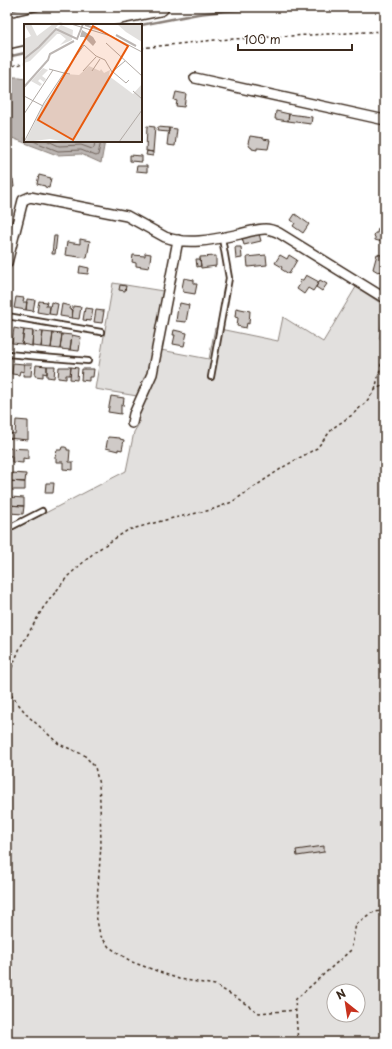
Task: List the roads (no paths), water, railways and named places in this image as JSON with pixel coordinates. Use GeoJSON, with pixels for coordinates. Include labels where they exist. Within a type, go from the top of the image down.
{"type":"FeatureCollection","features":[{"type":"Feature","properties":{"kind":"highway"},"geometry":{"type":"LineString","coordinates":[[7,28],[95,7]]}},
{"type":"Feature","properties":{"kind":"highway"},"geometry":{"type":"LineString","coordinates":[[77,24],[160,7]]}},
{"type":"Feature","properties":{"kind":"highway"},"geometry":{"type":"LineString","coordinates":[[7,40],[24,36]]}},
{"type":"Feature","properties":{"kind":"street"},"geometry":{"type":"LineString","coordinates":[[195,78],[385,120]]}},
{"type":"Feature","properties":{"kind":"street"},"geometry":{"type":"LineString","coordinates":[[7,263],[23,200],[30,197],[127,216],[165,237],[178,240],[198,241],[222,238],[264,229],[279,233],[381,296],[385,296]]}},
{"type":"Feature","properties":{"kind":"street"},"geometry":{"type":"LineString","coordinates":[[132,423],[134,414],[152,374],[178,240]]}},
{"type":"Feature","properties":{"kind":"lane"},"geometry":{"type":"LineString","coordinates":[[211,377],[229,278],[222,238]]}},
{"type":"Feature","properties":{"kind":"lane"},"geometry":{"type":"LineString","coordinates":[[7,316],[101,332]]}},
{"type":"Feature","properties":{"kind":"lane"},"geometry":{"type":"LineString","coordinates":[[7,354],[88,361]]}},
{"type":"Feature","properties":{"kind":"lane"},"geometry":{"type":"LineString","coordinates":[[7,529],[42,511]]}},
{"type":"Feature","properties":{"kind":"water"},"geometry":{"type":"Polygon","coordinates":[[[7,77],[20,77],[24,78],[24,142],[105,142],[101,163],[81,154],[57,155],[7,137],[7,77]]]}},
{"type":"Feature","properties":{"kind":"waterway"},"geometry":{"type":"LineString","coordinates":[[7,11],[26,7]]}},
{"type":"Feature","properties":{"kind":"waterway"},"geometry":{"type":"LineString","coordinates":[[142,25],[198,14],[225,11],[313,7]]}},
{"type":"Feature","properties":{"kind":"waterway"},"geometry":{"type":"LineString","coordinates":[[7,57],[24,53]]}}]}
